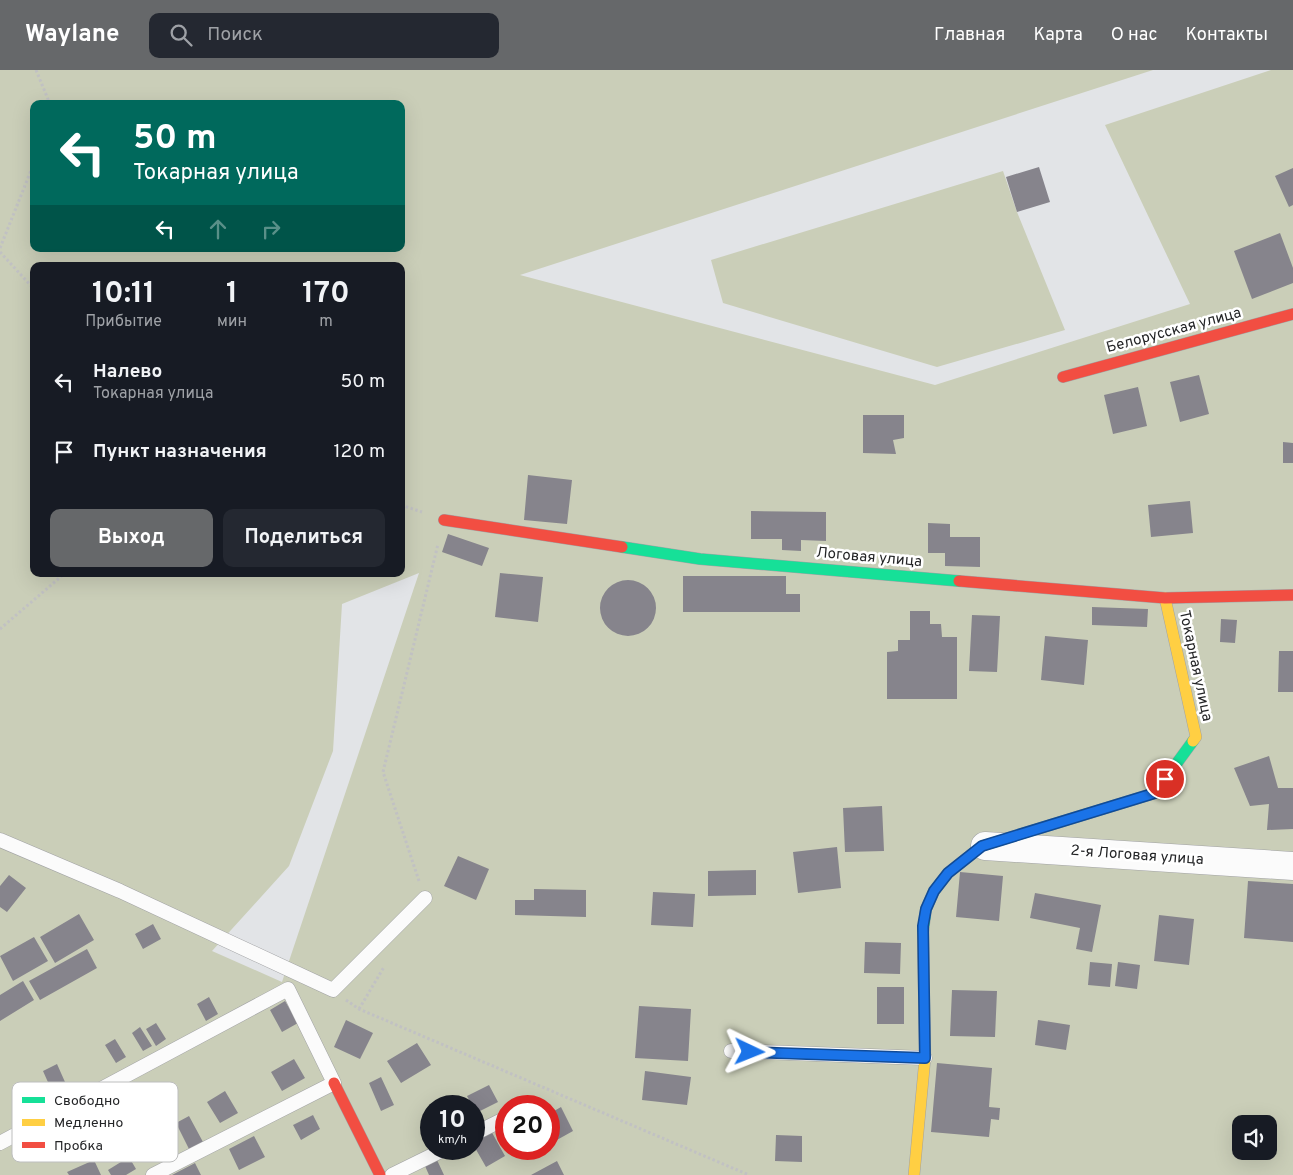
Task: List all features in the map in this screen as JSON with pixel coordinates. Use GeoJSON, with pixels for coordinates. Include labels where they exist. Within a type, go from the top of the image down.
{"type":"FeatureCollection","features":[{"type":"Feature","properties":{"kind":"street","name":"Белорусская улица"},"geometry":{"type":"LineString","coordinates":[[1063,377],[1293,314]]}},
{"type":"Feature","properties":{"kind":"street","name":"Логовая улица"},"geometry":{"type":"LineString","coordinates":[[444,520],[700,559],[1165,598],[1293,595]]}},
{"type":"Feature","properties":{"kind":"street","name":"Токарная улица"},"geometry":{"type":"LineString","coordinates":[[914,1175],[925,1058],[923,926],[926,909],[934,891],[948,873],[982,846],[1155,793],[1196,737],[1165,598]]}},
{"type":"Feature","properties":{"kind":"street","name":"2-я Логовая улица"},"geometry":{"type":"LineString","coordinates":[[982,846],[1293,866]]}},
{"type":"Feature","properties":{"kind":"street"},"geometry":{"type":"LineString","coordinates":[[334,1083],[380,1175]]}},
{"type":"Feature","properties":{"kind":"lane"},"geometry":{"type":"LineString","coordinates":[[0,840],[120,891],[333,990],[425,898]]}},
{"type":"Feature","properties":{"kind":"lane"},"geometry":{"type":"LineString","coordinates":[[114,1082],[288,989],[334,1083],[153,1175]]}},
{"type":"Feature","properties":{"kind":"lane"},"geometry":{"type":"LineString","coordinates":[[731,1052],[925,1058]]}},
{"type":"Feature","properties":{"kind":"lane"},"geometry":{"type":"LineString","coordinates":[[0,1143],[12,1137]]}},
{"type":"Feature","properties":{"kind":"lane"},"geometry":{"type":"LineString","coordinates":[[392,1175],[423,1160]]}},
{"type":"Feature","properties":{"kind":"path"},"geometry":{"type":"LineString","coordinates":[[36,70],[48,100]]}},
{"type":"Feature","properties":{"kind":"path"},"geometry":{"type":"LineString","coordinates":[[0,248],[30,173]]}},
{"type":"Feature","properties":{"kind":"path"},"geometry":{"type":"LineString","coordinates":[[0,252],[30,285]]}},
{"type":"Feature","properties":{"kind":"path"},"geometry":{"type":"LineString","coordinates":[[425,898],[383,772],[444,520]]}},
{"type":"Feature","properties":{"kind":"path"},"geometry":{"type":"LineString","coordinates":[[0,630],[61,577]]}},
{"type":"Feature","properties":{"kind":"path"},"geometry":{"type":"LineString","coordinates":[[359,1009],[384,966]]}},
{"type":"Feature","properties":{"kind":"green space"},"geometry":{"type":"Polygon","coordinates":[[[0,70],[1153,70],[520,275],[935,385],[1190,304],[1105,125],[1271,70],[1293,70],[1293,1175],[0,1175],[0,70]],[[419,573],[342,604],[333,751],[289,866],[212,951],[282,982],[419,573]]]}},
{"type":"Feature","properties":{"kind":"green space"},"geometry":{"type":"Polygon","coordinates":[[[1003,171],[1017,212],[1065,330],[937,367],[723,303],[711,260],[1003,171]]]}},
{"type":"Feature","properties":{"kind":"building"},"geometry":{"type":"Polygon","coordinates":[[[1039,167],[1050,202],[1017,212],[1006,177],[1039,167]]]}},
{"type":"Feature","properties":{"kind":"building"},"geometry":{"type":"Polygon","coordinates":[[[1293,168],[1293,205],[1289,207],[1275,176],[1293,168]]]}},
{"type":"Feature","properties":{"kind":"building"},"geometry":{"type":"Polygon","coordinates":[[[1280,233],[1293,268],[1293,283],[1252,299],[1234,251],[1280,233]]]}},
{"type":"Feature","properties":{"kind":"building"},"geometry":{"type":"Polygon","coordinates":[[[1199,375],[1209,414],[1180,422],[1170,382],[1199,375]]]}},
{"type":"Feature","properties":{"kind":"building"},"geometry":{"type":"Polygon","coordinates":[[[1138,387],[1147,426],[1113,434],[1104,395],[1138,387]]]}},
{"type":"Feature","properties":{"kind":"building"},"geometry":{"type":"Polygon","coordinates":[[[863,415],[904,415],[904,438],[893,440],[896,454],[863,453],[863,415]]]}},
{"type":"Feature","properties":{"kind":"building"},"geometry":{"type":"Polygon","coordinates":[[[1283,442],[1293,443],[1293,463],[1283,463],[1283,442]]]}},
{"type":"Feature","properties":{"kind":"building"},"geometry":{"type":"Polygon","coordinates":[[[528,475],[572,480],[567,524],[524,520],[528,475]]]}},
{"type":"Feature","properties":{"kind":"building"},"geometry":{"type":"Polygon","coordinates":[[[1190,501],[1193,533],[1151,537],[1148,505],[1190,501]]]}},
{"type":"Feature","properties":{"kind":"building"},"geometry":{"type":"Polygon","coordinates":[[[751,511],[826,512],[826,541],[801,540],[801,551],[782,550],[782,539],[751,539],[751,511]]]}},
{"type":"Feature","properties":{"kind":"building"},"geometry":{"type":"Polygon","coordinates":[[[928,523],[950,524],[950,537],[980,537],[980,567],[945,566],[945,553],[928,553],[928,523]]]}},
{"type":"Feature","properties":{"kind":"building"},"geometry":{"type":"Polygon","coordinates":[[[448,534],[489,548],[482,566],[442,552],[448,534]]]}},
{"type":"Feature","properties":{"kind":"building"},"geometry":{"type":"Polygon","coordinates":[[[500,573],[543,577],[538,622],[495,617],[500,573]]]}},
{"type":"Feature","properties":{"kind":"building"},"geometry":{"type":"Polygon","coordinates":[[[683,576],[786,576],[786,594],[800,594],[800,612],[683,612],[683,576]]]}},
{"type":"Feature","properties":{"kind":"building"},"geometry":{"type":"Polygon","coordinates":[[[623,580],[633,580],[648,588],[654,597],[656,608],[654,619],[648,628],[633,636],[623,636],[612,631],[605,624],[600,613],[600,603],[605,592],[612,585],[623,580]]]}},
{"type":"Feature","properties":{"kind":"building"},"geometry":{"type":"Polygon","coordinates":[[[1092,607],[1148,609],[1147,627],[1092,625],[1092,607]]]}},
{"type":"Feature","properties":{"kind":"building"},"geometry":{"type":"Polygon","coordinates":[[[910,611],[930,611],[930,624],[941,624],[942,637],[957,637],[957,699],[887,699],[887,652],[898,651],[898,640],[910,640],[910,611]]]}},
{"type":"Feature","properties":{"kind":"building"},"geometry":{"type":"Polygon","coordinates":[[[972,615],[1000,616],[997,672],[969,671],[972,615]]]}},
{"type":"Feature","properties":{"kind":"building"},"geometry":{"type":"Polygon","coordinates":[[[1221,619],[1237,620],[1235,643],[1220,642],[1221,619]]]}},
{"type":"Feature","properties":{"kind":"building"},"geometry":{"type":"Polygon","coordinates":[[[1045,636],[1088,640],[1084,685],[1041,680],[1045,636]]]}},
{"type":"Feature","properties":{"kind":"building"},"geometry":{"type":"Polygon","coordinates":[[[1279,651],[1293,651],[1293,692],[1278,692],[1279,651]]]}},
{"type":"Feature","properties":{"kind":"building"},"geometry":{"type":"Polygon","coordinates":[[[1269,756],[1278,788],[1293,788],[1293,829],[1267,830],[1269,804],[1250,806],[1234,768],[1269,756]]]}},
{"type":"Feature","properties":{"kind":"building"},"geometry":{"type":"Polygon","coordinates":[[[882,806],[884,851],[845,852],[843,808],[882,806]]]}},
{"type":"Feature","properties":{"kind":"building"},"geometry":{"type":"Polygon","coordinates":[[[837,847],[841,888],[798,893],[793,852],[837,847]]]}},
{"type":"Feature","properties":{"kind":"building"},"geometry":{"type":"Polygon","coordinates":[[[458,856],[489,869],[476,900],[444,886],[458,856]]]}},
{"type":"Feature","properties":{"kind":"building"},"geometry":{"type":"Polygon","coordinates":[[[756,870],[756,895],[708,896],[708,871],[756,870]]]}},
{"type":"Feature","properties":{"kind":"building"},"geometry":{"type":"Polygon","coordinates":[[[960,872],[1003,876],[999,921],[956,917],[960,872]]]}},
{"type":"Feature","properties":{"kind":"building"},"geometry":{"type":"Polygon","coordinates":[[[9,875],[26,888],[7,912],[0,907],[0,886],[9,875]]]}},
{"type":"Feature","properties":{"kind":"building"},"geometry":{"type":"Polygon","coordinates":[[[1248,881],[1293,884],[1293,942],[1244,938],[1248,881]]]}},
{"type":"Feature","properties":{"kind":"building"},"geometry":{"type":"Polygon","coordinates":[[[534,889],[586,890],[586,917],[515,915],[515,900],[534,900],[534,889]]]}},
{"type":"Feature","properties":{"kind":"building"},"geometry":{"type":"Polygon","coordinates":[[[653,892],[695,894],[693,927],[651,925],[653,892]]]}},
{"type":"Feature","properties":{"kind":"building"},"geometry":{"type":"Polygon","coordinates":[[[1035,893],[1101,905],[1092,952],[1076,949],[1080,928],[1030,918],[1035,893]]]}},
{"type":"Feature","properties":{"kind":"building"},"geometry":{"type":"Polygon","coordinates":[[[79,914],[94,940],[55,963],[40,937],[79,914]]]}},
{"type":"Feature","properties":{"kind":"building"},"geometry":{"type":"Polygon","coordinates":[[[1159,915],[1194,919],[1189,965],[1154,961],[1159,915]]]}},
{"type":"Feature","properties":{"kind":"building"},"geometry":{"type":"Polygon","coordinates":[[[153,924],[161,939],[143,949],[135,934],[153,924]]]}},
{"type":"Feature","properties":{"kind":"building"},"geometry":{"type":"Polygon","coordinates":[[[34,937],[48,961],[13,981],[0,956],[34,937]]]}},
{"type":"Feature","properties":{"kind":"building"},"geometry":{"type":"Polygon","coordinates":[[[865,942],[901,943],[900,974],[864,973],[865,942]]]}},
{"type":"Feature","properties":{"kind":"building"},"geometry":{"type":"Polygon","coordinates":[[[87,949],[97,968],[40,1000],[29,981],[87,949]]]}},
{"type":"Feature","properties":{"kind":"building"},"geometry":{"type":"Polygon","coordinates":[[[1090,962],[1112,964],[1110,987],[1088,985],[1090,962]]]}},
{"type":"Feature","properties":{"kind":"building"},"geometry":{"type":"Polygon","coordinates":[[[1118,962],[1140,965],[1137,989],[1115,986],[1118,962]]]}},
{"type":"Feature","properties":{"kind":"building"},"geometry":{"type":"Polygon","coordinates":[[[23,981],[34,1000],[0,1021],[0,995],[23,981]]]}},
{"type":"Feature","properties":{"kind":"building"},"geometry":{"type":"Polygon","coordinates":[[[877,987],[904,987],[904,1024],[877,1024],[877,987]]]}},
{"type":"Feature","properties":{"kind":"building"},"geometry":{"type":"Polygon","coordinates":[[[952,990],[997,991],[995,1037],[950,1036],[952,990]]]}},
{"type":"Feature","properties":{"kind":"building"},"geometry":{"type":"Polygon","coordinates":[[[209,997],[218,1014],[206,1021],[197,1004],[209,997]]]}},
{"type":"Feature","properties":{"kind":"building"},"geometry":{"type":"Polygon","coordinates":[[[285,1001],[298,1023],[282,1032],[270,1010],[285,1001]]]}},
{"type":"Feature","properties":{"kind":"building"},"geometry":{"type":"Polygon","coordinates":[[[639,1006],[691,1009],[688,1061],[635,1058],[639,1006]]]}},
{"type":"Feature","properties":{"kind":"building"},"geometry":{"type":"Polygon","coordinates":[[[346,1020],[373,1033],[360,1059],[334,1047],[346,1020]]]}},
{"type":"Feature","properties":{"kind":"building"},"geometry":{"type":"Polygon","coordinates":[[[1038,1020],[1070,1025],[1066,1050],[1035,1045],[1038,1020]]]}},
{"type":"Feature","properties":{"kind":"building"},"geometry":{"type":"Polygon","coordinates":[[[156,1023],[166,1039],[156,1046],[146,1029],[156,1023]]]}},
{"type":"Feature","properties":{"kind":"building"},"geometry":{"type":"Polygon","coordinates":[[[140,1027],[152,1046],[143,1051],[132,1033],[140,1027]]]}},
{"type":"Feature","properties":{"kind":"building"},"geometry":{"type":"Polygon","coordinates":[[[115,1039],[126,1057],[116,1063],[105,1045],[115,1039]]]}},
{"type":"Feature","properties":{"kind":"building"},"geometry":{"type":"Polygon","coordinates":[[[417,1043],[431,1065],[401,1083],[387,1061],[417,1043]]]}},
{"type":"Feature","properties":{"kind":"building"},"geometry":{"type":"Polygon","coordinates":[[[294,1059],[305,1078],[282,1091],[271,1072],[294,1059]]]}},
{"type":"Feature","properties":{"kind":"building"},"geometry":{"type":"Polygon","coordinates":[[[937,1063],[992,1068],[989,1107],[1000,1108],[999,1120],[991,1119],[989,1137],[931,1132],[937,1063]]]}},
{"type":"Feature","properties":{"kind":"building"},"geometry":{"type":"Polygon","coordinates":[[[57,1064],[65,1082],[48,1082],[43,1071],[57,1064]]]}},
{"type":"Feature","properties":{"kind":"building"},"geometry":{"type":"Polygon","coordinates":[[[645,1071],[691,1077],[687,1105],[642,1100],[645,1071]]]}},
{"type":"Feature","properties":{"kind":"building"},"geometry":{"type":"Polygon","coordinates":[[[381,1077],[394,1105],[381,1111],[369,1083],[381,1077]]]}},
{"type":"Feature","properties":{"kind":"building"},"geometry":{"type":"Polygon","coordinates":[[[489,1085],[495,1096],[495,1104],[485,1108],[485,1095],[469,1095],[489,1085]]]}},
{"type":"Feature","properties":{"kind":"building"},"geometry":{"type":"Polygon","coordinates":[[[225,1091],[238,1113],[220,1123],[207,1102],[225,1091]]]}},
{"type":"Feature","properties":{"kind":"building"},"geometry":{"type":"Polygon","coordinates":[[[560,1108],[573,1131],[560,1138],[560,1108]]]}},
{"type":"Feature","properties":{"kind":"building"},"geometry":{"type":"Polygon","coordinates":[[[313,1115],[320,1129],[301,1140],[293,1125],[313,1115]]]}},
{"type":"Feature","properties":{"kind":"building"},"geometry":{"type":"Polygon","coordinates":[[[189,1116],[203,1142],[189,1149],[178,1127],[178,1122],[189,1116]]]}},
{"type":"Feature","properties":{"kind":"building"},"geometry":{"type":"Polygon","coordinates":[[[490,1129],[495,1138],[495,1160],[498,1160],[486,1167],[482,1160],[485,1160],[485,1132],[490,1129]]]}},
{"type":"Feature","properties":{"kind":"building"},"geometry":{"type":"Polygon","coordinates":[[[776,1135],[802,1136],[802,1162],[775,1161],[776,1135]]]}},
{"type":"Feature","properties":{"kind":"building"},"geometry":{"type":"Polygon","coordinates":[[[254,1136],[265,1157],[239,1170],[229,1149],[254,1136]]]}},
{"type":"Feature","properties":{"kind":"building"},"geometry":{"type":"Polygon","coordinates":[[[437,1160],[444,1175],[429,1175],[425,1166],[437,1160]]]}},
{"type":"Feature","properties":{"kind":"building"},"geometry":{"type":"Polygon","coordinates":[[[557,1161],[564,1175],[531,1175],[557,1161]]]}},
{"type":"Feature","properties":{"kind":"building"},"geometry":{"type":"Polygon","coordinates":[[[90,1162],[95,1162],[101,1175],[69,1175],[67,1172],[90,1162]]]}},
{"type":"Feature","properties":{"kind":"building"},"geometry":{"type":"Polygon","coordinates":[[[121,1162],[132,1162],[136,1169],[126,1175],[111,1175],[108,1170],[121,1162]]]}},
{"type":"Feature","properties":{"kind":"building"},"geometry":{"type":"Polygon","coordinates":[[[195,1163],[201,1175],[172,1175],[195,1163]]]}},
{"type":"Feature","properties":{"kind":"traffic: fast"},"geometry":{"type":"LineString","coordinates":[[622,547],[700,559],[959,581]]}},
{"type":"Feature","properties":{"kind":"traffic: fast"},"geometry":{"type":"LineString","coordinates":[[923,932],[926,909],[934,891],[948,873],[982,846],[1155,793],[1193,741]]}},
{"type":"Feature","properties":{"kind":"traffic: slow"},"geometry":{"type":"LineString","coordinates":[[1165,598],[1196,737],[1193,741]]}},
{"type":"Feature","properties":{"kind":"traffic: slow"},"geometry":{"type":"LineString","coordinates":[[914,1175],[925,1058],[923,932]]}},
{"type":"Feature","properties":{"kind":"traffic: jam"},"geometry":{"type":"LineString","coordinates":[[1063,377],[1293,314]]}},
{"type":"Feature","properties":{"kind":"traffic: jam"},"geometry":{"type":"LineString","coordinates":[[444,520],[622,547]]}},
{"type":"Feature","properties":{"kind":"traffic: jam"},"geometry":{"type":"LineString","coordinates":[[959,581],[1165,598],[1293,595]]}},
{"type":"Feature","properties":{"kind":"traffic: jam"},"geometry":{"type":"LineString","coordinates":[[334,1083],[380,1175]]}},
{"type":"Feature","properties":{"kind":"route"},"geometry":{"type":"LineString","coordinates":[[750,1052],[925,1058],[923,926],[926,909],[934,891],[948,873],[982,846],[1155,793],[1165,779]]}}]}
